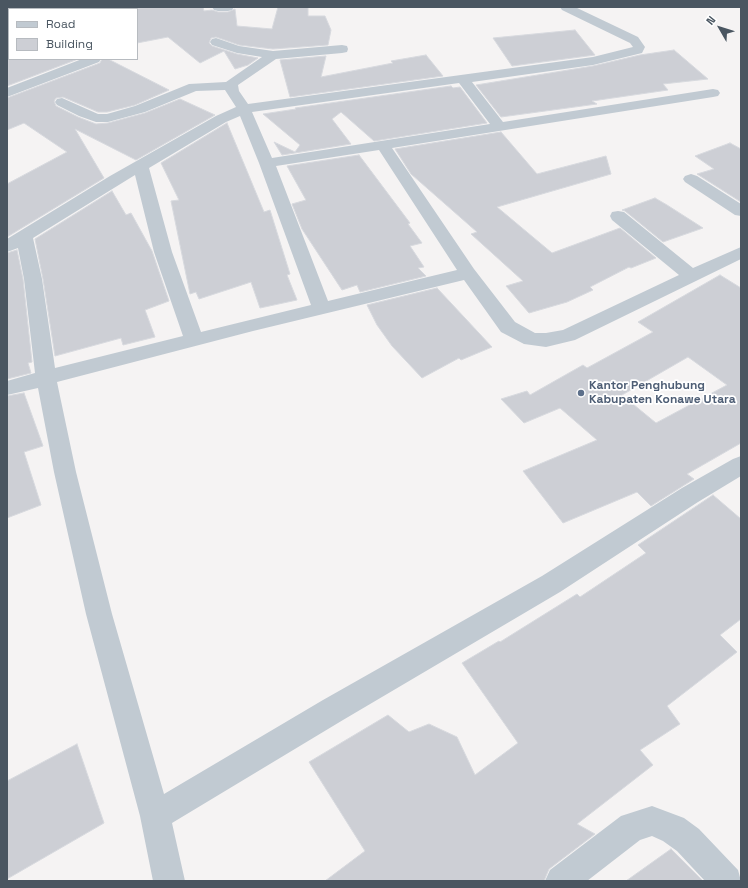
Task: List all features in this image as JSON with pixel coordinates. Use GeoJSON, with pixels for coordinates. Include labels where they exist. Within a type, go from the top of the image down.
{"type":"FeatureCollection","features":[{"type":"Feature","properties":{"kind":"street"},"geometry":{"type":"LineString","coordinates":[[218,7],[228,7]]}},
{"type":"Feature","properties":{"kind":"street"},"geometry":{"type":"LineString","coordinates":[[169,881],[155,816],[99,614],[64,472],[46,378],[33,279],[16,241],[116,179],[221,119],[244,109],[593,61],[632,52],[637,50],[639,47],[634,40],[566,7]]}},
{"type":"Feature","properties":{"kind":"street"},"geometry":{"type":"LineString","coordinates":[[216,42],[237,49],[273,55],[342,49]]}},
{"type":"Feature","properties":{"kind":"street"},"geometry":{"type":"LineString","coordinates":[[273,55],[240,77],[231,84],[231,86],[232,91],[244,109],[267,163],[322,309]]}},
{"type":"Feature","properties":{"kind":"street"},"geometry":{"type":"LineString","coordinates":[[7,93],[94,60]]}},
{"type":"Feature","properties":{"kind":"street"},"geometry":{"type":"LineString","coordinates":[[463,79],[499,126]]}},
{"type":"Feature","properties":{"kind":"street"},"geometry":{"type":"LineString","coordinates":[[62,102],[96,118],[108,118],[140,109],[194,87],[231,86]]}},
{"type":"Feature","properties":{"kind":"street"},"geometry":{"type":"LineString","coordinates":[[267,163],[713,93]]}},
{"type":"Feature","properties":{"kind":"street"},"geometry":{"type":"LineString","coordinates":[[383,145],[468,273],[508,327],[531,339],[546,340],[568,335],[741,252]]}},
{"type":"Feature","properties":{"kind":"street"},"geometry":{"type":"LineString","coordinates":[[141,166],[163,252],[194,340]]}},
{"type":"Feature","properties":{"kind":"street"},"geometry":{"type":"LineString","coordinates":[[691,179],[741,211]]}},
{"type":"Feature","properties":{"kind":"street"},"geometry":{"type":"LineString","coordinates":[[618,216],[691,275]]}},
{"type":"Feature","properties":{"kind":"street"},"geometry":{"type":"LineString","coordinates":[[7,388],[194,340],[468,273]]}},
{"type":"Feature","properties":{"kind":"street"},"geometry":{"type":"LineString","coordinates":[[155,816],[333,710],[551,584],[690,495],[741,465]]}},
{"type":"Feature","properties":{"kind":"street"},"geometry":{"type":"LineString","coordinates":[[561,881],[632,826],[652,821],[673,829],[688,840],[727,881]]}},
{"type":"Feature","properties":{"kind":"building"},"geometry":{"type":"Polygon","coordinates":[[[203,7],[204,11],[212,10],[218,12],[228,12],[235,9],[237,26],[272,29],[278,7],[308,7],[308,16],[325,16],[331,30],[328,45],[273,49],[239,45],[216,37],[211,38],[209,43],[212,46],[237,54],[258,58],[248,65],[235,69],[224,51],[200,63],[168,37],[138,43],[137,8],[203,7]]]}},
{"type":"Feature","properties":{"kind":"building"},"geometry":{"type":"Polygon","coordinates":[[[575,30],[595,55],[512,66],[493,38],[575,30]]]}},
{"type":"Feature","properties":{"kind":"building"},"geometry":{"type":"Polygon","coordinates":[[[674,50],[708,79],[663,84],[668,90],[592,101],[597,104],[501,117],[476,85],[593,66],[640,55],[674,50]]]}},
{"type":"Feature","properties":{"kind":"building"},"geometry":{"type":"Polygon","coordinates":[[[426,55],[443,76],[290,97],[280,60],[326,56],[321,77],[393,63],[391,61],[426,55]]]}},
{"type":"Feature","properties":{"kind":"building"},"geometry":{"type":"Polygon","coordinates":[[[7,59],[75,60],[7,86],[7,59]]]}},
{"type":"Feature","properties":{"kind":"building"},"geometry":{"type":"Polygon","coordinates":[[[102,60],[110,60],[169,90],[135,105],[107,112],[98,112],[63,97],[56,98],[54,101],[56,106],[96,124],[108,123],[145,113],[180,99],[215,115],[136,160],[75,129],[104,178],[7,237],[7,184],[67,152],[24,123],[7,130],[7,98],[100,63],[102,60]]]}},
{"type":"Feature","properties":{"kind":"building"},"geometry":{"type":"Polygon","coordinates":[[[451,86],[453,88],[460,87],[487,123],[374,141],[341,112],[332,119],[351,144],[282,155],[274,142],[295,152],[300,145],[263,114],[296,109],[295,108],[451,86]]]}},
{"type":"Feature","properties":{"kind":"building"},"geometry":{"type":"Polygon","coordinates":[[[227,123],[264,212],[270,210],[290,274],[287,275],[297,300],[260,308],[251,282],[199,299],[196,292],[190,294],[171,201],[179,200],[161,163],[227,123]]]}},
{"type":"Feature","properties":{"kind":"building"},"geometry":{"type":"Polygon","coordinates":[[[501,132],[537,174],[606,156],[611,174],[497,207],[552,253],[620,228],[656,258],[631,268],[629,267],[590,287],[593,290],[567,302],[529,313],[506,286],[523,281],[471,234],[477,232],[411,174],[395,149],[501,132]]]}},
{"type":"Feature","properties":{"kind":"building"},"geometry":{"type":"Polygon","coordinates":[[[730,143],[741,149],[741,202],[697,174],[714,169],[695,156],[730,143]]]}},
{"type":"Feature","properties":{"kind":"building"},"geometry":{"type":"Polygon","coordinates":[[[359,155],[410,223],[408,224],[422,243],[410,246],[424,267],[418,268],[426,276],[360,292],[357,285],[342,290],[302,229],[292,204],[306,200],[287,166],[359,155]]]}},
{"type":"Feature","properties":{"kind":"building"},"geometry":{"type":"Polygon","coordinates":[[[112,191],[126,215],[131,213],[152,251],[169,301],[145,310],[155,337],[123,345],[121,338],[55,356],[35,239],[112,191]]]}},
{"type":"Feature","properties":{"kind":"building"},"geometry":{"type":"Polygon","coordinates":[[[655,198],[703,228],[663,242],[622,210],[655,198]]]}},
{"type":"Feature","properties":{"kind":"building"},"geometry":{"type":"Polygon","coordinates":[[[17,250],[23,279],[32,362],[28,363],[31,373],[7,379],[7,253],[17,250]]]}},
{"type":"Feature","properties":{"kind":"building"},"geometry":{"type":"Polygon","coordinates":[[[720,275],[741,288],[741,443],[687,474],[694,479],[651,506],[637,492],[563,523],[523,471],[597,440],[560,408],[524,423],[501,399],[527,391],[530,395],[583,365],[587,368],[653,332],[638,322],[720,275]],[[688,357],[622,395],[656,423],[727,385],[688,357]]]}},
{"type":"Feature","properties":{"kind":"building"},"geometry":{"type":"Polygon","coordinates":[[[437,288],[492,347],[461,360],[459,358],[422,378],[392,346],[377,325],[367,305],[437,288]]]}},
{"type":"Feature","properties":{"kind":"building"},"geometry":{"type":"Polygon","coordinates":[[[24,393],[43,446],[24,452],[41,505],[7,518],[7,396],[24,393]]]}},
{"type":"Feature","properties":{"kind":"building"},"geometry":{"type":"Polygon","coordinates":[[[713,495],[741,519],[741,619],[720,635],[737,652],[667,706],[680,724],[640,750],[653,765],[577,824],[595,834],[549,869],[544,881],[325,881],[365,851],[309,762],[388,715],[409,732],[429,724],[457,737],[475,775],[518,743],[462,663],[499,641],[500,642],[577,594],[580,597],[646,553],[638,545],[713,495]]]}},
{"type":"Feature","properties":{"kind":"building"},"geometry":{"type":"Polygon","coordinates":[[[77,744],[104,823],[7,879],[7,781],[77,744]]]}},
{"type":"Feature","properties":{"kind":"building"},"geometry":{"type":"Polygon","coordinates":[[[671,849],[703,881],[626,881],[671,849]]]}},
{"type":"Feature","properties":{"kind":"place","name":"Kantor Penghubung Kabupaten Konawe Utara"},"geometry":{"type":"Point","coordinates":[581,393]}}]}
